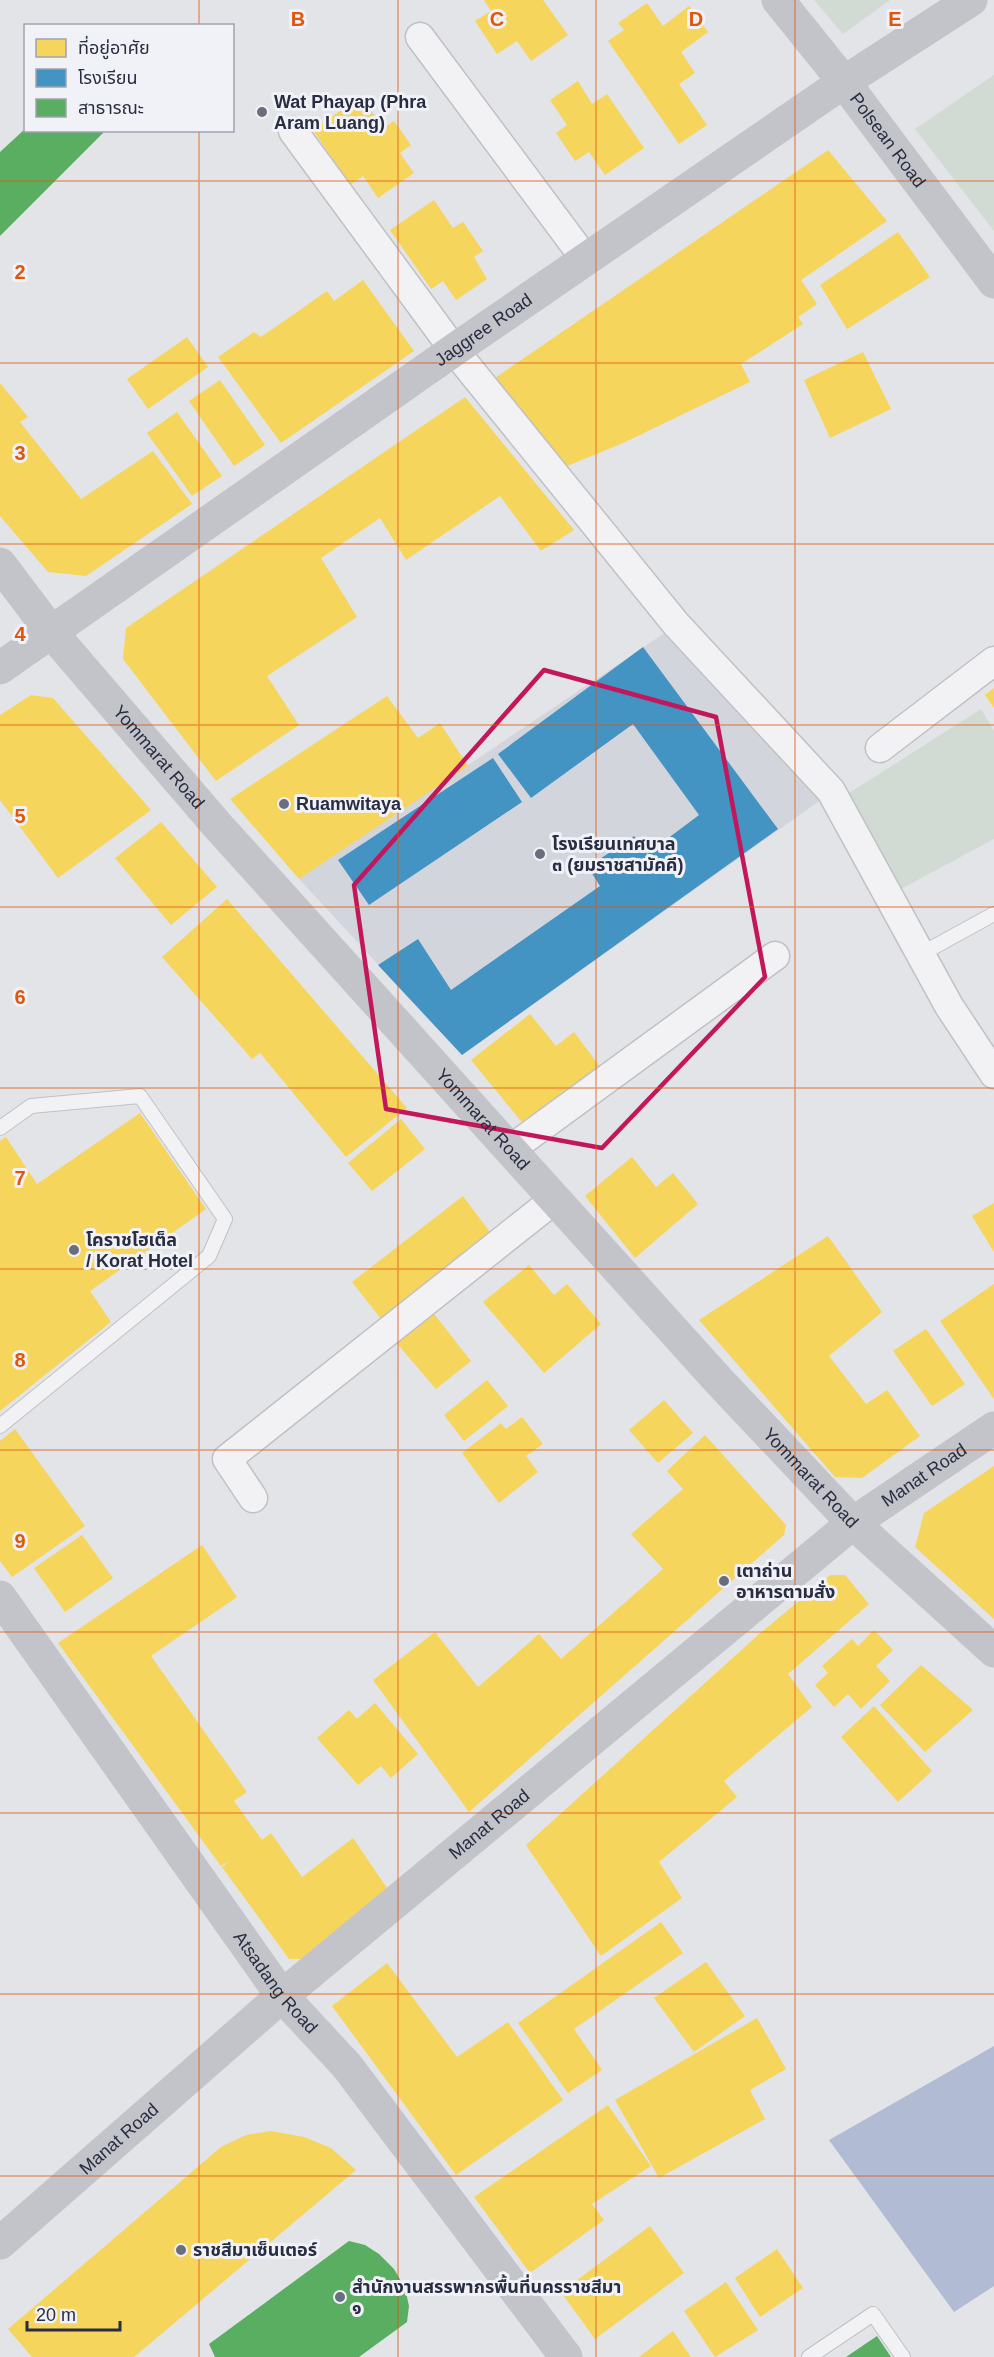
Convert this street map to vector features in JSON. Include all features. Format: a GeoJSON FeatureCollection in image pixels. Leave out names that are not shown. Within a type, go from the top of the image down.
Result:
{"type":"FeatureCollection","features":[{"type":"Feature","properties":{"kind":"street","name":"Polsean Road"},"geometry":{"type":"LineString","coordinates":[[778,0],[844,82],[994,282]]}},
{"type":"Feature","properties":{"kind":"street","name":"Jaggree Road"},"geometry":{"type":"LineString","coordinates":[[0,668],[454,350],[844,82],[971,0]]}},
{"type":"Feature","properties":{"kind":"street"},"geometry":{"type":"LineString","coordinates":[[420,37],[586,260]]}},
{"type":"Feature","properties":{"kind":"street"},"geometry":{"type":"LineString","coordinates":[[293,131],[454,350],[676,624],[831,791],[949,1006],[994,1074]]}},
{"type":"Feature","properties":{"kind":"street","name":"Yommarat Road"},"geometry":{"type":"LineString","coordinates":[[0,564],[52,633],[218,825],[555,1199],[853,1523],[994,1651]]}},
{"type":"Feature","properties":{"kind":"street"},"geometry":{"type":"LineString","coordinates":[[880,748],[994,661]]}},
{"type":"Feature","properties":{"kind":"street"},"geometry":{"type":"LineString","coordinates":[[511,1149],[775,956]]}},
{"type":"Feature","properties":{"kind":"street"},"geometry":{"type":"LineString","coordinates":[[253,1498],[227,1459],[555,1199]]}},
{"type":"Feature","properties":{"kind":"street","name":"Manat Road"},"geometry":{"type":"LineString","coordinates":[[0,2242],[282,1996],[853,1523],[994,1428]]}},
{"type":"Feature","properties":{"kind":"street","name":"Atsadang Road"},"geometry":{"type":"LineString","coordinates":[[0,1597],[282,1996],[347,2066],[566,2357]]}},
{"type":"Feature","properties":{"kind":"lane"},"geometry":{"type":"LineString","coordinates":[[921,954],[994,914]]}},
{"type":"Feature","properties":{"kind":"lane"},"geometry":{"type":"LineString","coordinates":[[0,1128],[31,1106],[140,1096],[225,1219],[209,1256],[0,1426]]}},
{"type":"Feature","properties":{"kind":"lane"},"geometry":{"type":"LineString","coordinates":[[809,2357],[873,2314],[903,2357]]}},
{"type":"Feature","properties":{"kind":"highlighted area"},"geometry":{"type":"Polygon","coordinates":[[[544,670],[716,717],[765,977],[602,1148],[386,1109],[354,885],[544,670]]]}},
{"type":"Feature","properties":{"kind":"shaded area"},"geometry":{"type":"Polygon","coordinates":[[[814,0],[890,0],[843,34],[814,0]]]}},
{"type":"Feature","properties":{"kind":"shaded area"},"geometry":{"type":"Polygon","coordinates":[[[994,75],[994,231],[915,129],[994,75]]]}},
{"type":"Feature","properties":{"kind":"shaded area","name":"โรงเรียนเทศบาล ๓ (ยมราชสามัคคี)"},"geometry":{"type":"Polygon","coordinates":[[[666,632],[822,799],[462,1055],[299,879],[666,632]]]}},
{"type":"Feature","properties":{"kind":"shaded area"},"geometry":{"type":"Polygon","coordinates":[[[981,709],[994,731],[994,839],[899,890],[846,795],[981,709]]]}},
{"type":"Feature","properties":{"kind":"water"},"geometry":{"type":"Polygon","coordinates":[[[994,2046],[994,2286],[954,2312],[829,2140],[994,2046]]]}},
{"type":"Feature","properties":{"kind":"building: ที่อยู่อาศัย"},"geometry":{"type":"Polygon","coordinates":[[[484,0],[543,0],[568,35],[531,61],[517,41],[497,54],[475,21],[491,11],[484,0]]]}},
{"type":"Feature","properties":{"kind":"building: ที่อยู่อาศัย"},"geometry":{"type":"Polygon","coordinates":[[[647,3],[663,26],[689,6],[708,32],[681,52],[695,73],[679,84],[707,125],[679,144],[608,41],[624,30],[618,23],[647,3]]]}},
{"type":"Feature","properties":{"kind":"building: ที่อยู่อาศัย"},"geometry":{"type":"Polygon","coordinates":[[[578,81],[592,104],[607,94],[644,148],[605,175],[589,152],[575,161],[556,133],[567,125],[550,100],[578,81]]]}},
{"type":"Feature","properties":{"kind":"building: ที่อยู่อาศัย"},"geometry":{"type":"Polygon","coordinates":[[[361,96],[383,128],[394,121],[411,145],[400,153],[414,173],[378,198],[363,176],[350,185],[313,130],[361,96]]]}},
{"type":"Feature","properties":{"kind":"building: ที่อยู่อาศัย"},"geometry":{"type":"Polygon","coordinates":[[[828,150],[887,221],[801,280],[817,304],[798,317],[803,324],[741,364],[750,382],[621,444],[562,468],[492,380],[828,150]]]}},
{"type":"Feature","properties":{"kind":"building: ที่อยู่อาศัย"},"geometry":{"type":"Polygon","coordinates":[[[434,200],[453,228],[463,222],[483,251],[474,257],[487,279],[456,300],[443,281],[431,289],[390,230],[434,200]]]}},
{"type":"Feature","properties":{"kind":"building: ที่อยู่อาศัย"},"geometry":{"type":"Polygon","coordinates":[[[898,232],[930,277],[847,329],[820,285],[898,232]]]}},
{"type":"Feature","properties":{"kind":"building: ที่อยู่อาศัย"},"geometry":{"type":"Polygon","coordinates":[[[363,280],[414,351],[281,443],[218,357],[254,332],[261,337],[327,291],[334,301],[363,280]]]}},
{"type":"Feature","properties":{"kind":"building: ที่อยู่อาศัย"},"geometry":{"type":"Polygon","coordinates":[[[187,337],[208,367],[148,409],[127,379],[187,337]]]}},
{"type":"Feature","properties":{"kind":"building: ที่อยู่อาศัย"},"geometry":{"type":"Polygon","coordinates":[[[863,352],[891,409],[830,438],[804,380],[863,352]]]}},
{"type":"Feature","properties":{"kind":"building: ที่อยู่อาศัย"},"geometry":{"type":"Polygon","coordinates":[[[220,380],[265,445],[234,466],[189,401],[220,380]]]}},
{"type":"Feature","properties":{"kind":"building: ที่อยู่อาศัย"},"geometry":{"type":"Polygon","coordinates":[[[0,383],[28,417],[20,422],[81,499],[153,451],[192,504],[86,576],[48,572],[0,516],[0,383]]]}},
{"type":"Feature","properties":{"kind":"building: ที่อยู่อาศัย"},"geometry":{"type":"Polygon","coordinates":[[[465,397],[574,530],[541,551],[500,496],[406,560],[380,518],[321,558],[357,617],[267,676],[299,725],[216,781],[123,659],[126,628],[465,397]]]}},
{"type":"Feature","properties":{"kind":"building: ที่อยู่อาศัย"},"geometry":{"type":"Polygon","coordinates":[[[177,412],[222,476],[192,496],[147,433],[177,412]]]}},
{"type":"Feature","properties":{"kind":"building: ที่อยู่อาศัย"},"geometry":{"type":"Polygon","coordinates":[[[994,688],[994,708],[985,695],[994,688]]]}},
{"type":"Feature","properties":{"kind":"building: ที่อยู่อาศัย"},"geometry":{"type":"Polygon","coordinates":[[[31,695],[53,698],[151,810],[58,878],[0,800],[0,715],[31,695]]]}},
{"type":"Feature","properties":{"kind":"building: ที่อยู่อาศัย"},"geometry":{"type":"Polygon","coordinates":[[[387,696],[418,738],[440,723],[468,766],[299,879],[230,799],[387,696]]]}},
{"type":"Feature","properties":{"kind":"building: ที่อยู่อาศัย"},"geometry":{"type":"Polygon","coordinates":[[[161,822],[217,887],[171,925],[115,858],[161,822]]]}},
{"type":"Feature","properties":{"kind":"building: ที่อยู่อาศัย"},"geometry":{"type":"Polygon","coordinates":[[[227,899],[407,1108],[346,1157],[260,1053],[252,1059],[162,957],[227,899]]]}},
{"type":"Feature","properties":{"kind":"building: ที่อยู่อาศัย"},"geometry":{"type":"Polygon","coordinates":[[[530,1014],[556,1046],[574,1032],[601,1068],[525,1126],[471,1060],[530,1014]]]}},
{"type":"Feature","properties":{"kind":"building: ที่อยู่อาศัย","name":"โคราชโฮเต็ล / Korat Hotel"},"geometry":{"type":"Polygon","coordinates":[[[140,1113],[206,1209],[90,1291],[111,1322],[0,1411],[0,1141],[6,1137],[37,1184],[140,1113]]]}},
{"type":"Feature","properties":{"kind":"building: ที่อยู่อาศัย"},"geometry":{"type":"Polygon","coordinates":[[[401,1119],[425,1149],[372,1191],[348,1163],[401,1119]]]}},
{"type":"Feature","properties":{"kind":"building: ที่อยู่อาศัย"},"geometry":{"type":"Polygon","coordinates":[[[632,1157],[656,1187],[673,1173],[698,1204],[635,1258],[585,1196],[632,1157]]]}},
{"type":"Feature","properties":{"kind":"building: ที่อยู่อาศัย"},"geometry":{"type":"Polygon","coordinates":[[[463,1196],[492,1235],[382,1320],[352,1282],[463,1196]]]}},
{"type":"Feature","properties":{"kind":"building: ที่อยู่อาศัย"},"geometry":{"type":"Polygon","coordinates":[[[994,1203],[994,1252],[972,1216],[994,1203]]]}},
{"type":"Feature","properties":{"kind":"building: ที่อยู่อาศัย"},"geometry":{"type":"Polygon","coordinates":[[[828,1236],[882,1312],[829,1356],[866,1404],[887,1390],[920,1436],[862,1478],[835,1477],[699,1320],[828,1236]]]}},
{"type":"Feature","properties":{"kind":"building: ที่อยู่อาศัย"},"geometry":{"type":"Polygon","coordinates":[[[529,1265],[554,1295],[567,1284],[601,1324],[544,1373],[483,1302],[529,1265]]]}},
{"type":"Feature","properties":{"kind":"building: ที่อยู่อาศัย"},"geometry":{"type":"Polygon","coordinates":[[[994,1284],[994,1399],[940,1321],[994,1284]]]}},
{"type":"Feature","properties":{"kind":"building: ที่อยู่อาศัย"},"geometry":{"type":"Polygon","coordinates":[[[431,1310],[471,1361],[436,1389],[394,1340],[431,1310]]]}},
{"type":"Feature","properties":{"kind":"building: ที่อยู่อาศัย"},"geometry":{"type":"Polygon","coordinates":[[[926,1329],[965,1384],[932,1406],[893,1351],[926,1329]]]}},
{"type":"Feature","properties":{"kind":"building: ที่อยู่อาศัย"},"geometry":{"type":"Polygon","coordinates":[[[487,1380],[508,1406],[464,1441],[444,1415],[487,1380]]]}},
{"type":"Feature","properties":{"kind":"building: ที่อยู่อาศัย"},"geometry":{"type":"Polygon","coordinates":[[[664,1400],[693,1433],[658,1463],[629,1430],[664,1400]]]}},
{"type":"Feature","properties":{"kind":"building: ที่อยู่อาศัย"},"geometry":{"type":"Polygon","coordinates":[[[522,1417],[543,1444],[526,1456],[538,1472],[499,1503],[462,1453],[501,1423],[506,1429],[522,1417]]]}},
{"type":"Feature","properties":{"kind":"building: ที่อยู่อาศัย"},"geometry":{"type":"Polygon","coordinates":[[[15,1429],[85,1526],[12,1577],[0,1561],[0,1441],[15,1429]]]}},
{"type":"Feature","properties":{"kind":"building: ที่อยู่อาศัย"},"geometry":{"type":"Polygon","coordinates":[[[705,1435],[786,1525],[784,1535],[469,1812],[373,1680],[435,1632],[478,1687],[539,1634],[561,1659],[663,1569],[631,1534],[683,1489],[667,1471],[705,1435]]]}},
{"type":"Feature","properties":{"kind":"building: ที่อยู่อาศัย"},"geometry":{"type":"Polygon","coordinates":[[[994,1466],[994,1619],[915,1547],[924,1513],[994,1466]]]}},
{"type":"Feature","properties":{"kind":"building: ที่อยู่อาศัย"},"geometry":{"type":"Polygon","coordinates":[[[82,1535],[113,1578],[65,1612],[34,1568],[82,1535]]]}},
{"type":"Feature","properties":{"kind":"building: ที่อยู่อาศัย"},"geometry":{"type":"Polygon","coordinates":[[[202,1545],[237,1597],[151,1656],[247,1792],[234,1801],[262,1840],[271,1833],[302,1877],[353,1838],[387,1888],[303,1959],[289,1959],[222,1867],[231,1860],[221,1866],[58,1643],[202,1545]]]}},
{"type":"Feature","properties":{"kind":"building: ที่อยู่อาศัย"},"geometry":{"type":"Polygon","coordinates":[[[830,1575],[845,1575],[869,1604],[788,1674],[812,1707],[724,1781],[737,1797],[659,1862],[682,1898],[601,1956],[526,1845],[758,1635],[830,1575]]]}},
{"type":"Feature","properties":{"kind":"building: ที่อยู่อาศัย"},"geometry":{"type":"Polygon","coordinates":[[[874,1630],[893,1650],[876,1666],[890,1681],[861,1709],[848,1694],[834,1707],[815,1685],[828,1673],[822,1666],[852,1639],[858,1646],[874,1630]]]}},
{"type":"Feature","properties":{"kind":"building: ที่อยู่อาศัย"},"geometry":{"type":"Polygon","coordinates":[[[921,1665],[973,1710],[925,1752],[880,1705],[921,1665]]]}},
{"type":"Feature","properties":{"kind":"building: ที่อยู่อาศัย"},"geometry":{"type":"Polygon","coordinates":[[[375,1703],[418,1754],[391,1778],[381,1766],[358,1785],[317,1738],[349,1710],[357,1719],[375,1703]]]}},
{"type":"Feature","properties":{"kind":"building: ที่อยู่อาศัย"},"geometry":{"type":"Polygon","coordinates":[[[874,1706],[932,1771],[898,1802],[841,1737],[874,1706]]]}},
{"type":"Feature","properties":{"kind":"building: ที่อยู่อาศัย"},"geometry":{"type":"Polygon","coordinates":[[[661,1922],[683,1953],[574,2029],[602,2070],[568,2093],[518,2023],[661,1922]]]}},
{"type":"Feature","properties":{"kind":"building: ที่อยู่อาศัย"},"geometry":{"type":"Polygon","coordinates":[[[706,1962],[745,2016],[694,2052],[654,1998],[706,1962]]]}},
{"type":"Feature","properties":{"kind":"building: ที่อยู่อาศัย"},"geometry":{"type":"Polygon","coordinates":[[[387,1963],[457,2057],[508,2022],[563,2100],[456,2175],[332,2006],[387,1963]]]}},
{"type":"Feature","properties":{"kind":"building: ที่อยู่อาศัย"},"geometry":{"type":"Polygon","coordinates":[[[757,2018],[786,2069],[750,2090],[765,2119],[659,2178],[615,2100],[757,2018]]]}},
{"type":"Feature","properties":{"kind":"building: ที่อยู่อาศัย"},"geometry":{"type":"Polygon","coordinates":[[[608,2105],[651,2166],[592,2204],[604,2220],[530,2273],[474,2197],[608,2105]]]}},
{"type":"Feature","properties":{"kind":"building: ที่อยู่อาศัย","name":"ราชสีมาเซ็นเตอร์"},"geometry":{"type":"Polygon","coordinates":[[[271,2131],[304,2137],[331,2148],[356,2170],[134,2357],[32,2357],[8,2329],[221,2147],[246,2135],[271,2131]]]}},
{"type":"Feature","properties":{"kind":"building: ที่อยู่อาศัย"},"geometry":{"type":"Polygon","coordinates":[[[650,2226],[684,2273],[595,2339],[561,2292],[650,2226]]]}},
{"type":"Feature","properties":{"kind":"building: ที่อยู่อาศัย"},"geometry":{"type":"Polygon","coordinates":[[[777,2249],[803,2288],[760,2317],[735,2278],[777,2249]]]}},
{"type":"Feature","properties":{"kind":"building: ที่อยู่อาศัย"},"geometry":{"type":"Polygon","coordinates":[[[726,2282],[758,2330],[715,2357],[684,2311],[726,2282]]]}},
{"type":"Feature","properties":{"kind":"building: ที่อยู่อาศัย"},"geometry":{"type":"Polygon","coordinates":[[[673,2331],[691,2357],[639,2357],[673,2331]]]}},
{"type":"Feature","properties":{"kind":"building: โรงเรียน"},"geometry":{"type":"Polygon","coordinates":[[[643,647],[778,829],[462,1055],[378,965],[418,939],[451,990],[600,886],[588,867],[634,836],[647,854],[699,815],[633,724],[531,798],[498,754],[643,647]]]}},
{"type":"Feature","properties":{"kind":"building: โรงเรียน"},"geometry":{"type":"Polygon","coordinates":[[[493,758],[522,802],[369,905],[338,860],[493,758]]]}},
{"type":"Feature","properties":{"kind":"building: สาธารณะ"},"geometry":{"type":"Polygon","coordinates":[[[24,130],[24,132],[104,132],[0,236],[0,152],[24,130]]]}},
{"type":"Feature","properties":{"kind":"building: สาธารณะ","name":"สำนักงานสรรพากรพื้นที่นครราชสีมา ๑"},"geometry":{"type":"Polygon","coordinates":[[[349,2241],[365,2245],[379,2254],[394,2269],[405,2288],[409,2306],[407,2322],[359,2357],[215,2357],[209,2344],[349,2241]]]}},
{"type":"Feature","properties":{"kind":"building: สาธารณะ"},"geometry":{"type":"Polygon","coordinates":[[[877,2336],[891,2357],[846,2357],[877,2336]]]}},
{"type":"Feature","properties":{"kind":"place","name":"Wat Phayap (Phra Aram Luang)"},"geometry":{"type":"Point","coordinates":[262,112]}},
{"type":"Feature","properties":{"kind":"place","name":"Ruamwitaya"},"geometry":{"type":"Point","coordinates":[284,804]}},
{"type":"Feature","properties":{"kind":"place","name":"โรงเรียนเทศบาล ๓ (ยมราชสามัคคี)"},"geometry":{"type":"Point","coordinates":[540,854]}},
{"type":"Feature","properties":{"kind":"place","name":"โคราชโฮเต็ล / Korat Hotel"},"geometry":{"type":"Point","coordinates":[74,1250]}},
{"type":"Feature","properties":{"kind":"place","name":"เตาถ่าน อาหารตามสั่ง"},"geometry":{"type":"Point","coordinates":[724,1581]}},
{"type":"Feature","properties":{"kind":"place","name":"ราชสีมาเซ็นเตอร์"},"geometry":{"type":"Point","coordinates":[181,2250]}},
{"type":"Feature","properties":{"kind":"place","name":"สำนักงานสรรพากรพื้นที่นครราชสีมา ๑"},"geometry":{"type":"Point","coordinates":[340,2297]}}]}
